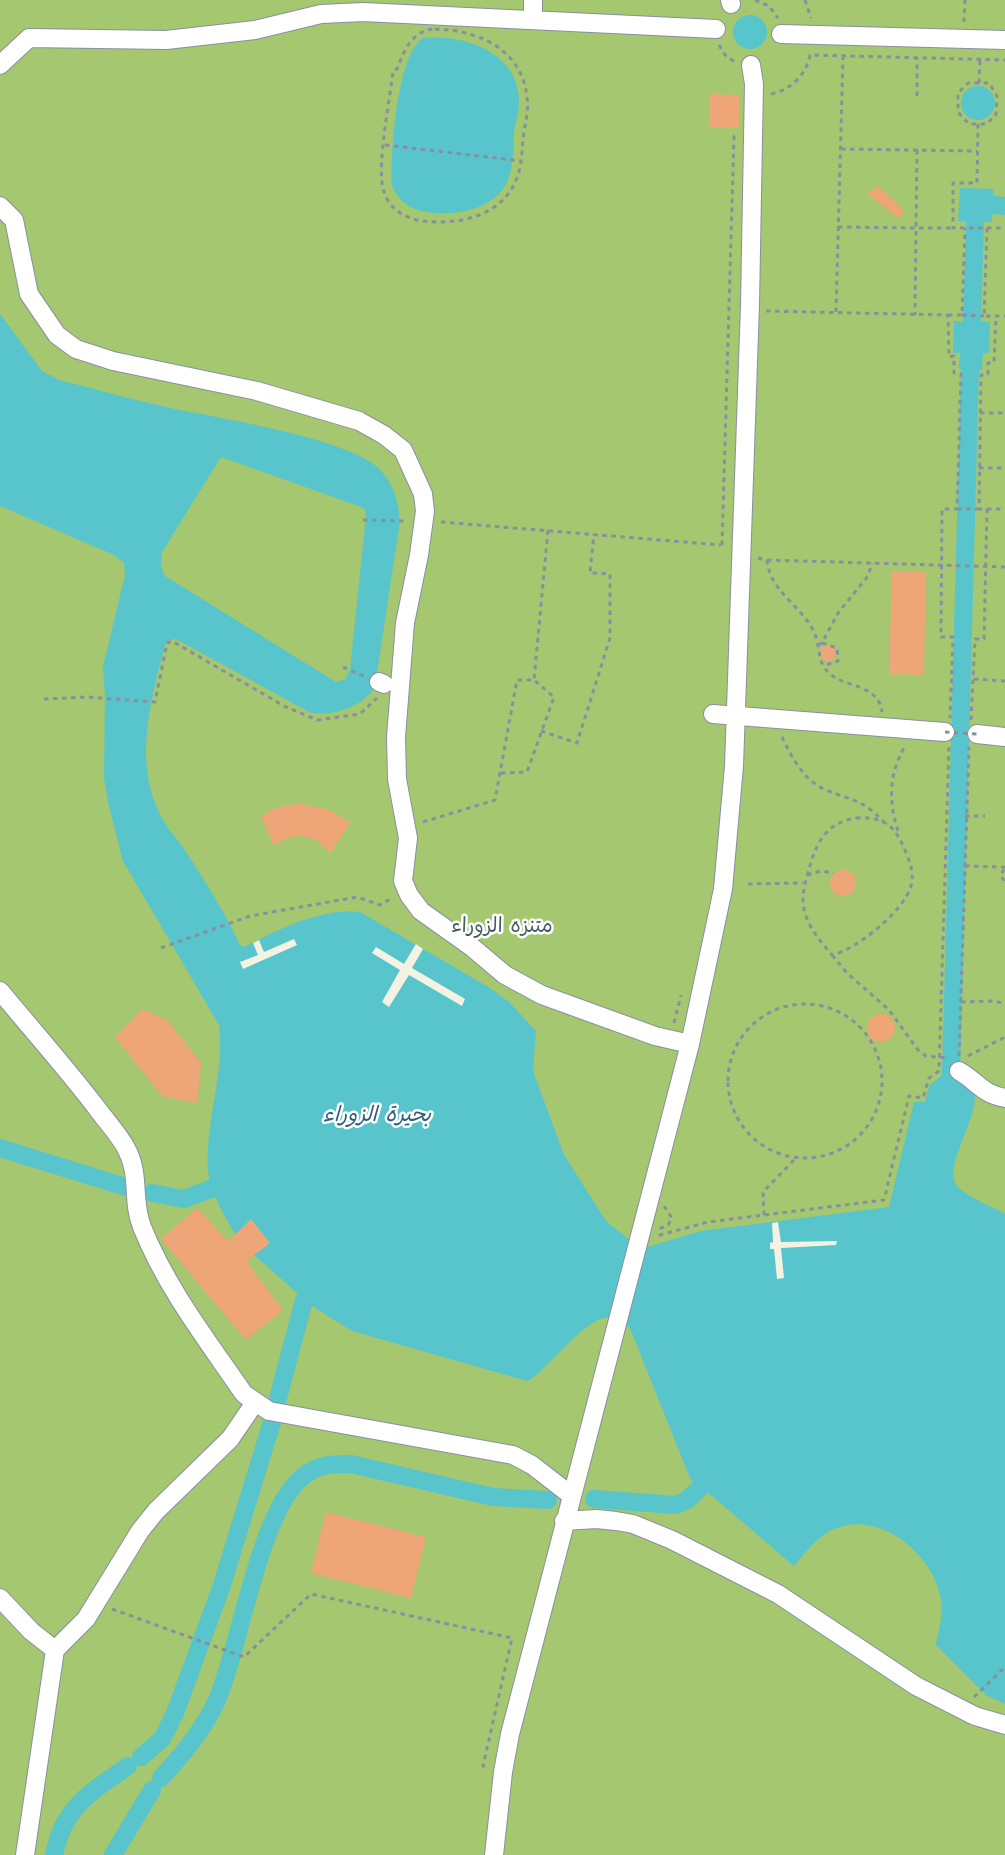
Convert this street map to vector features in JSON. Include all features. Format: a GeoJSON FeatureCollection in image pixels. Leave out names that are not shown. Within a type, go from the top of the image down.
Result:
{"type":"FeatureCollection","features":[{"type":"Feature","properties":{"kind":"street"},"geometry":{"type":"LineString","coordinates":[[533,0],[533,19]]}},
{"type":"Feature","properties":{"kind":"street"},"geometry":{"type":"LineString","coordinates":[[0,65],[29,38],[165,40],[255,30],[321,14],[363,12],[716,29]]}},
{"type":"Feature","properties":{"kind":"street"},"geometry":{"type":"LineString","coordinates":[[781,34],[1005,40]]}},
{"type":"Feature","properties":{"kind":"street"},"geometry":{"type":"LineString","coordinates":[[495,1855],[503,1772],[564,1521],[690,1044],[723,890],[732,815],[741,547],[754,84],[750,64]]}},
{"type":"Feature","properties":{"kind":"street"},"geometry":{"type":"LineString","coordinates":[[0,206],[14,220],[29,294],[57,334],[76,349],[113,361],[257,391],[358,421],[384,435],[403,450],[423,494],[416,521],[396,726],[397,779],[407,827],[408,853],[403,881],[406,890],[421,911],[505,975],[542,995],[669,1040],[690,1044]]}},
{"type":"Feature","properties":{"kind":"street"},"geometry":{"type":"LineString","coordinates":[[713,714],[915,730],[948,736]]}},
{"type":"Feature","properties":{"kind":"street"},"geometry":{"type":"LineString","coordinates":[[972,738],[1005,737]]}},
{"type":"Feature","properties":{"kind":"street"},"geometry":{"type":"LineString","coordinates":[[0,992],[88,1096],[125,1146],[136,1173],[135,1196],[141,1224],[153,1253],[190,1320],[244,1394],[254,1404],[269,1411],[339,1426],[513,1455],[532,1465],[572,1496]]}},
{"type":"Feature","properties":{"kind":"street"},"geometry":{"type":"LineString","coordinates":[[959,1065],[990,1096],[1005,1098]]}},
{"type":"Feature","properties":{"kind":"street"},"geometry":{"type":"LineString","coordinates":[[25,1855],[55,1650],[86,1619],[140,1531],[176,1490],[230,1439],[254,1404]]}},
{"type":"Feature","properties":{"kind":"street"},"geometry":{"type":"LineString","coordinates":[[564,1521],[596,1519],[616,1521],[633,1524],[672,1540],[778,1594],[916,1686],[975,1716],[1005,1725]]}},
{"type":"Feature","properties":{"kind":"street"},"geometry":{"type":"LineString","coordinates":[[0,1598],[31,1632],[55,1650]]}},
{"type":"Feature","properties":{"kind":"path"},"geometry":{"type":"LineString","coordinates":[[755,0],[769,6],[778,18],[781,34]]}},
{"type":"Feature","properties":{"kind":"path"},"geometry":{"type":"LineString","coordinates":[[964,0],[972,39],[980,59],[979,83]]}},
{"type":"Feature","properties":{"kind":"path"},"geometry":{"type":"LineString","coordinates":[[716,29],[718,43],[725,55],[736,63],[750,64]]}},
{"type":"Feature","properties":{"kind":"path"},"geometry":{"type":"LineString","coordinates":[[424,31],[457,31],[496,44],[521,71],[528,105],[522,160],[513,187],[505,199],[493,209],[464,221],[419,221],[395,210],[386,197],[382,176],[385,145],[393,70],[397,69],[407,46],[415,36],[424,31]]}},
{"type":"Feature","properties":{"kind":"path"},"geometry":{"type":"LineString","coordinates":[[771,105],[771,94],[784,90],[800,77],[810,55],[1005,60]]}},
{"type":"Feature","properties":{"kind":"path"},"geometry":{"type":"LineString","coordinates":[[836,313],[843,56]]}},
{"type":"Feature","properties":{"kind":"path"},"geometry":{"type":"LineString","coordinates":[[917,58],[917,96]]}},
{"type":"Feature","properties":{"kind":"path"},"geometry":{"type":"LineString","coordinates":[[968,83],[989,83],[997,96],[996,114],[987,124],[978,124],[969,124],[958,112],[958,93],[968,83]]}},
{"type":"Feature","properties":{"kind":"path"},"geometry":{"type":"LineString","coordinates":[[953,228],[953,183],[977,183],[978,124]]}},
{"type":"Feature","properties":{"kind":"path"},"geometry":{"type":"LineString","coordinates":[[722,545],[734,136],[753,136]]}},
{"type":"Feature","properties":{"kind":"path"},"geometry":{"type":"LineString","coordinates":[[385,145],[522,160]]}},
{"type":"Feature","properties":{"kind":"path"},"geometry":{"type":"LineString","coordinates":[[840,149],[977,151]]}},
{"type":"Feature","properties":{"kind":"path"},"geometry":{"type":"LineString","coordinates":[[915,315],[917,150]]}},
{"type":"Feature","properties":{"kind":"path"},"geometry":{"type":"LineString","coordinates":[[838,227],[1005,228]]}},
{"type":"Feature","properties":{"kind":"path"},"geometry":{"type":"LineString","coordinates":[[964,315],[967,228]]}},
{"type":"Feature","properties":{"kind":"path"},"geometry":{"type":"LineString","coordinates":[[984,316],[987,228]]}},
{"type":"Feature","properties":{"kind":"path"},"geometry":{"type":"LineString","coordinates":[[766,300],[766,311],[1005,316]]}},
{"type":"Feature","properties":{"kind":"path"},"geometry":{"type":"LineString","coordinates":[[948,315],[949,357],[954,356],[954,373],[961,374],[958,509]]}},
{"type":"Feature","properties":{"kind":"path"},"geometry":{"type":"LineString","coordinates":[[977,509],[981,375],[988,374],[988,363],[994,362],[996,316]]}},
{"type":"Feature","properties":{"kind":"path"},"geometry":{"type":"LineString","coordinates":[[980,413],[1005,413]]}},
{"type":"Feature","properties":{"kind":"path"},"geometry":{"type":"LineString","coordinates":[[979,468],[1005,468]]}},
{"type":"Feature","properties":{"kind":"path"},"geometry":{"type":"LineString","coordinates":[[647,1210],[666,1207],[670,1212],[672,1218],[668,1225],[661,1228],[660,1235],[708,1222],[884,1200],[909,1096],[923,1098],[929,1078],[939,1071],[948,736],[953,637],[941,637],[942,509],[1005,509]]}},
{"type":"Feature","properties":{"kind":"path"},"geometry":{"type":"LineString","coordinates":[[959,1065],[965,816],[972,738],[975,639],[984,639],[987,509]]}},
{"type":"Feature","properties":{"kind":"path"},"geometry":{"type":"LineString","coordinates":[[363,520],[402,520],[548,530],[741,547]]}},
{"type":"Feature","properties":{"kind":"path"},"geometry":{"type":"LineString","coordinates":[[408,531],[416,521]]}},
{"type":"Feature","properties":{"kind":"path"},"geometry":{"type":"LineString","coordinates":[[534,680],[548,530]]}},
{"type":"Feature","properties":{"kind":"path"},"geometry":{"type":"LineString","coordinates":[[541,731],[577,743],[610,638],[610,574],[590,573],[594,534]]}},
{"type":"Feature","properties":{"kind":"path"},"geometry":{"type":"LineString","coordinates":[[758,558],[1005,567]]}},
{"type":"Feature","properties":{"kind":"path"},"geometry":{"type":"LineString","coordinates":[[767,560],[777,587],[809,623],[820,644],[837,648],[838,661],[823,666]]}},
{"type":"Feature","properties":{"kind":"path"},"geometry":{"type":"LineString","coordinates":[[872,563],[868,576],[838,613],[820,644],[819,658],[831,675],[865,689],[878,700],[882,727]]}},
{"type":"Feature","properties":{"kind":"path"},"geometry":{"type":"LineString","coordinates":[[44,699],[88,697],[153,702],[167,643],[172,641],[285,706],[317,720],[360,714],[375,701],[382,683],[343,667]]}},
{"type":"Feature","properties":{"kind":"path"},"geometry":{"type":"LineString","coordinates":[[974,679],[1005,681]]}},
{"type":"Feature","properties":{"kind":"path"},"geometry":{"type":"LineString","coordinates":[[407,827],[495,800],[518,680],[534,680],[554,697],[527,772],[501,773]]}},
{"type":"Feature","properties":{"kind":"path"},"geometry":{"type":"LineString","coordinates":[[780,719],[781,735],[805,776],[825,790],[867,805],[898,833]]}},
{"type":"Feature","properties":{"kind":"path"},"geometry":{"type":"LineString","coordinates":[[832,955],[858,945],[887,918],[908,892],[913,870],[898,833],[892,810],[892,778],[897,761],[915,730]]}},
{"type":"Feature","properties":{"kind":"path"},"geometry":{"type":"LineString","coordinates":[[948,736],[972,738]]}},
{"type":"Feature","properties":{"kind":"path"},"geometry":{"type":"LineString","coordinates":[[965,816],[985,816]]}},
{"type":"Feature","properties":{"kind":"path"},"geometry":{"type":"LineString","coordinates":[[885,822],[862,817],[842,821],[817,844],[803,884],[806,918],[847,973],[893,1018],[918,1050],[926,1056],[939,1058]]}},
{"type":"Feature","properties":{"kind":"path"},"geometry":{"type":"LineString","coordinates":[[964,866],[1005,867],[1001,876],[1005,882]]}},
{"type":"Feature","properties":{"kind":"path"},"geometry":{"type":"LineString","coordinates":[[807,875],[821,871],[834,873]]}},
{"type":"Feature","properties":{"kind":"path"},"geometry":{"type":"LineString","coordinates":[[748,884],[803,884]]}},
{"type":"Feature","properties":{"kind":"path"},"geometry":{"type":"LineString","coordinates":[[161,948],[250,916],[357,897],[380,905],[406,890]]}},
{"type":"Feature","properties":{"kind":"path"},"geometry":{"type":"LineString","coordinates":[[669,1040],[683,989]]}},
{"type":"Feature","properties":{"kind":"path"},"geometry":{"type":"LineString","coordinates":[[961,1002],[995,1001],[1005,1004]]}},
{"type":"Feature","properties":{"kind":"path"},"geometry":{"type":"LineString","coordinates":[[764,1216],[763,1192],[796,1158],[826,1156],[844,1148],[859,1136],[871,1120],[879,1102],[882,1082],[880,1062],[868,1035],[854,1021],[837,1011],[808,1003],[789,1005],[770,1012],[754,1023],[741,1038],[732,1055],[728,1075],[729,1095],[735,1114],[745,1130],[760,1144],[777,1154],[796,1158]]}},
{"type":"Feature","properties":{"kind":"path"},"geometry":{"type":"LineString","coordinates":[[959,1065],[1005,1036]]}},
{"type":"Feature","properties":{"kind":"path"},"geometry":{"type":"LineString","coordinates":[[96,1603],[244,1657],[310,1593],[512,1638],[483,1766],[503,1772]]}},
{"type":"Feature","properties":{"kind":"path"},"geometry":{"type":"LineString","coordinates":[[976,1695],[1005,1667]]}},
{"type":"Feature","properties":{"kind":"green space","name":"متنزه الزوراء"},"geometry":{"type":"Polygon","coordinates":[[[0,0],[1005,0],[1005,1855],[0,1855],[0,0]]]}},
{"type":"Feature","properties":{"kind":"water"},"geometry":{"type":"Polygon","coordinates":[[[750,15],[762,20],[767,32],[762,44],[750,49],[738,44],[733,32],[738,20],[750,15]]]}},
{"type":"Feature","properties":{"kind":"water"},"geometry":{"type":"Polygon","coordinates":[[[423,38],[454,39],[485,49],[509,69],[516,83],[519,100],[512,164],[507,182],[501,191],[486,204],[466,211],[435,213],[414,209],[403,202],[392,185],[392,151],[401,83],[414,47],[423,38]]]}},
{"type":"Feature","properties":{"kind":"water"},"geometry":{"type":"Polygon","coordinates":[[[978,86],[990,91],[995,103],[990,115],[978,120],[966,115],[961,103],[966,91],[978,86]]]}},
{"type":"Feature","properties":{"kind":"water"},"geometry":{"type":"Polygon","coordinates":[[[960,188],[993,189],[992,222],[958,221],[960,188]]]}},
{"type":"Feature","properties":{"kind":"water","name":"بحيرة الزوراء"},"geometry":{"type":"Polygon","coordinates":[[[0,314],[42,371],[59,380],[156,405],[308,438],[359,456],[382,472],[395,494],[399,511],[399,528],[375,686],[364,699],[346,709],[327,713],[309,712],[176,639],[166,641],[147,728],[146,751],[152,795],[163,820],[205,882],[240,945],[244,947],[300,921],[330,913],[360,912],[490,988],[509,1002],[536,1031],[533,1071],[564,1155],[606,1221],[641,1249],[701,1231],[889,1207],[914,1102],[925,1102],[929,1086],[942,1075],[956,1075],[974,1089],[975,1100],[957,1156],[954,1180],[964,1192],[1005,1214],[1005,1704],[986,1695],[936,1645],[942,1611],[936,1583],[928,1567],[902,1540],[869,1525],[852,1524],[834,1529],[822,1536],[794,1566],[705,1490],[702,1492],[690,1478],[632,1333],[621,1320],[608,1317],[593,1323],[578,1334],[537,1375],[527,1381],[352,1331],[312,1306],[254,1255],[269,1243],[235,1234],[215,1195],[208,1170],[209,1133],[219,1061],[219,1025],[123,861],[108,802],[104,777],[103,667],[125,575],[124,563],[114,555],[0,506],[0,314]],[[221,457],[162,552],[161,566],[165,576],[336,682],[346,679],[350,669],[366,516],[364,508],[221,457]]]}},
{"type":"Feature","properties":{"kind":"water"},"geometry":{"type":"Polygon","coordinates":[[[954,321],[990,322],[989,353],[983,353],[982,370],[959,369],[960,353],[953,353],[954,321]]]}},
{"type":"Feature","properties":{"kind":"pier"},"geometry":{"type":"Polygon","coordinates":[[[294,939],[297,945],[243,969],[240,962],[258,955],[253,943],[259,940],[264,952],[294,939]]]}},
{"type":"Feature","properties":{"kind":"pier"},"geometry":{"type":"Polygon","coordinates":[[[416,944],[423,949],[412,968],[465,999],[462,1006],[409,975],[389,1007],[382,1002],[400,970],[372,953],[376,947],[404,964],[416,944]]]}},
{"type":"Feature","properties":{"kind":"pier"},"geometry":{"type":"Polygon","coordinates":[[[778,1222],[781,1242],[837,1241],[836,1245],[781,1248],[784,1278],[777,1279],[774,1249],[770,1249],[770,1243],[773,1242],[772,1223],[778,1222]]]}},
{"type":"Feature","properties":{"kind":"building"},"geometry":{"type":"Polygon","coordinates":[[[710,94],[739,95],[739,128],[709,127],[710,94]]]}},
{"type":"Feature","properties":{"kind":"building"},"geometry":{"type":"Polygon","coordinates":[[[878,186],[904,211],[898,218],[867,194],[878,186]]]}},
{"type":"Feature","properties":{"kind":"building"},"geometry":{"type":"Polygon","coordinates":[[[892,571],[926,572],[924,675],[889,674],[892,571]]]}},
{"type":"Feature","properties":{"kind":"building"},"geometry":{"type":"Polygon","coordinates":[[[828,645],[836,653],[828,661],[820,653],[828,645]]]}},
{"type":"Feature","properties":{"kind":"building"},"geometry":{"type":"Polygon","coordinates":[[[298,803],[330,810],[350,823],[330,853],[318,841],[309,837],[297,836],[284,839],[274,846],[261,816],[273,809],[298,803]]]}},
{"type":"Feature","properties":{"kind":"building"},"geometry":{"type":"Polygon","coordinates":[[[843,870],[852,874],[856,883],[852,892],[843,896],[834,892],[830,883],[834,874],[843,870]]]}},
{"type":"Feature","properties":{"kind":"building"},"geometry":{"type":"Polygon","coordinates":[[[142,1009],[167,1020],[201,1063],[197,1103],[162,1096],[115,1037],[142,1009]]]}},
{"type":"Feature","properties":{"kind":"building"},"geometry":{"type":"Polygon","coordinates":[[[881,1014],[891,1018],[895,1028],[891,1038],[881,1042],[871,1038],[867,1028],[871,1018],[881,1014]]]}},
{"type":"Feature","properties":{"kind":"building"},"geometry":{"type":"Polygon","coordinates":[[[197,1208],[228,1241],[251,1219],[270,1243],[246,1261],[283,1310],[246,1340],[161,1239],[197,1208]]]}},
{"type":"Feature","properties":{"kind":"building"},"geometry":{"type":"Polygon","coordinates":[[[326,1512],[426,1537],[411,1598],[311,1573],[326,1512]]]}},
{"type":"Feature","properties":{"kind":"waterway"},"geometry":{"type":"LineString","coordinates":[[993,205],[1005,206]]}},
{"type":"Feature","properties":{"kind":"waterway"},"geometry":{"type":"LineString","coordinates":[[972,321],[975,222]]}},
{"type":"Feature","properties":{"kind":"waterway"},"geometry":{"type":"LineString","coordinates":[[951,1075],[970,369]]}},
{"type":"Feature","properties":{"kind":"waterway"},"geometry":{"type":"LineString","coordinates":[[0,1148],[126,1187]]}},
{"type":"Feature","properties":{"kind":"waterway"},"geometry":{"type":"LineString","coordinates":[[152,1193],[184,1199],[213,1188]]}},
{"type":"Feature","properties":{"kind":"waterway"},"geometry":{"type":"LineString","coordinates":[[277,1402],[304,1300]]}},
{"type":"Feature","properties":{"kind":"waterway"},"geometry":{"type":"LineString","coordinates":[[141,1757],[162,1739],[175,1713],[221,1588],[272,1422]]}},
{"type":"Feature","properties":{"kind":"waterway"},"geometry":{"type":"LineString","coordinates":[[161,1778],[185,1751],[212,1711],[226,1676],[265,1541],[278,1510],[293,1486],[311,1471],[335,1464],[351,1464],[493,1497],[548,1500]]}},
{"type":"Feature","properties":{"kind":"waterway"},"geometry":{"type":"LineString","coordinates":[[594,1499],[676,1505],[687,1500],[699,1489]]}},
{"type":"Feature","properties":{"kind":"waterway"},"geometry":{"type":"LineString","coordinates":[[54,1855],[64,1824],[80,1802],[128,1766]]}},
{"type":"Feature","properties":{"kind":"waterway"},"geometry":{"type":"LineString","coordinates":[[113,1855],[152,1790]]}}]}
